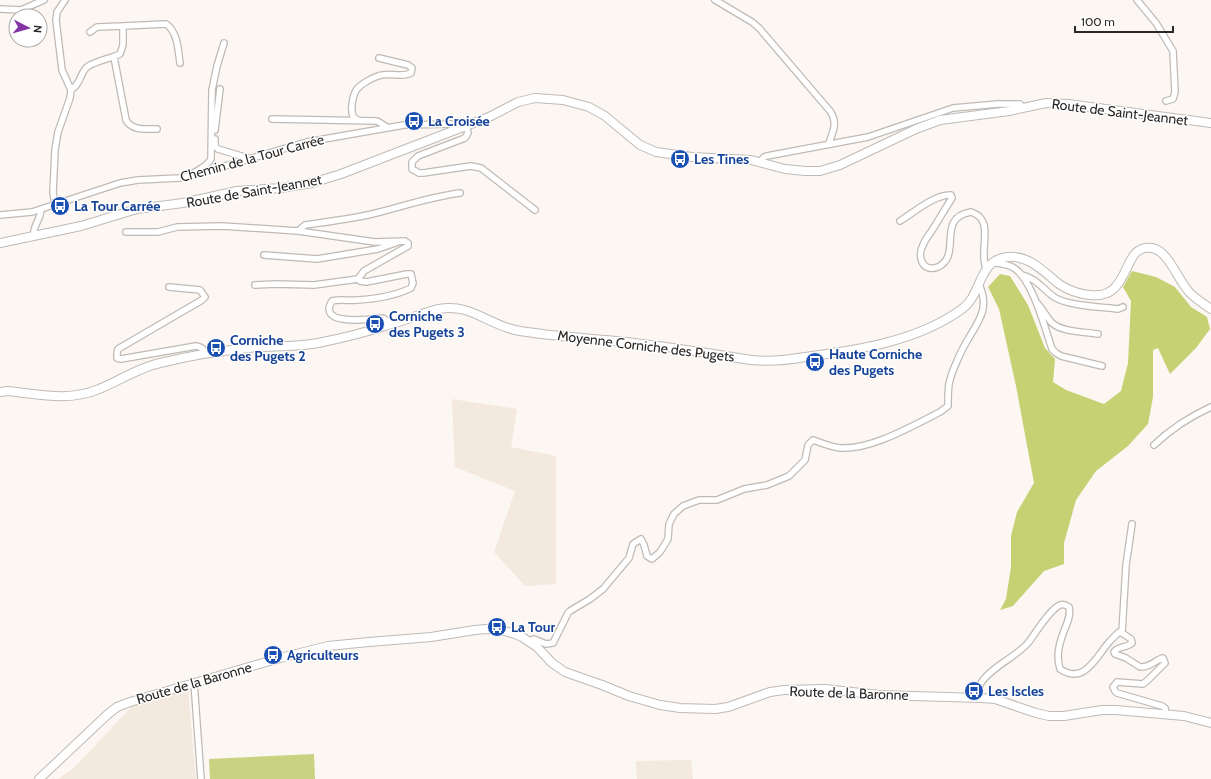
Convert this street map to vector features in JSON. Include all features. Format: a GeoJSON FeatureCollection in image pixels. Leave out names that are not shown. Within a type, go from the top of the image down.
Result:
{"type":"FeatureCollection","features":[{"type":"Feature","properties":{"kind":"main road","name":"Route de Saint-Jeannet"},"geometry":{"type":"LineString","coordinates":[[0,243],[81,226],[137,209],[183,203],[237,192],[281,188],[312,183],[341,174],[496,114],[518,102],[535,98],[557,99],[580,104],[597,111],[640,145],[656,152],[680,156],[752,160],[793,170],[820,171],[851,160],[946,118],[986,114],[1046,103],[1068,104],[1211,123]]}},
{"type":"Feature","properties":{"kind":"main road","name":"Moyenne Corniche des Pugets"},"geometry":{"type":"LineString","coordinates":[[0,392],[7,391],[71,397],[98,390],[154,364],[206,354],[253,348],[319,343],[390,325],[440,309],[461,308],[498,325],[520,331],[627,342],[754,360],[786,360],[877,345],[921,332],[940,323],[964,308],[974,297],[982,273],[986,268],[993,262],[1006,257],[1020,258],[1038,266],[1060,285],[1070,290],[1092,296],[1109,293],[1120,283],[1136,253],[1146,248],[1155,249],[1164,254],[1189,292],[1210,310]]}},
{"type":"Feature","properties":{"kind":"main road","name":"Route de la Baronne"},"geometry":{"type":"LineString","coordinates":[[39,779],[117,707],[130,702],[194,682],[309,651],[347,644],[431,638],[486,629],[515,634],[529,641],[552,663],[565,672],[629,696],[660,705],[680,708],[708,709],[728,707],[770,692],[784,690],[825,689],[886,695],[977,697],[995,699],[1049,716],[1064,716],[1109,710],[1184,716],[1211,723]]}},
{"type":"Feature","properties":{"kind":"street"},"geometry":{"type":"LineString","coordinates":[[0,9],[21,10],[44,0]]}},
{"type":"Feature","properties":{"kind":"street"},"geometry":{"type":"LineString","coordinates":[[55,204],[53,192],[55,150],[58,132],[70,98],[71,90],[62,70],[56,20],[57,12],[65,0]]}},
{"type":"Feature","properties":{"kind":"street"},"geometry":{"type":"LineString","coordinates":[[715,0],[752,22],[759,28],[834,116],[835,123],[829,143]]}},
{"type":"Feature","properties":{"kind":"street"},"geometry":{"type":"LineString","coordinates":[[1137,0],[1156,23],[1173,51],[1175,92],[1173,99],[1166,101]]}},
{"type":"Feature","properties":{"kind":"street"},"geometry":{"type":"LineString","coordinates":[[90,32],[97,27],[166,24],[172,27],[175,33],[180,63]]}},
{"type":"Feature","properties":{"kind":"street"},"geometry":{"type":"LineString","coordinates":[[71,90],[79,83],[86,68],[120,54],[123,45],[123,26]]}},
{"type":"Feature","properties":{"kind":"street"},"geometry":{"type":"LineString","coordinates":[[191,176],[197,170],[209,164],[211,159],[212,90],[224,43]]}},
{"type":"Feature","properties":{"kind":"street"},"geometry":{"type":"LineString","coordinates":[[114,57],[126,120],[129,126],[134,128],[157,129]]}},
{"type":"Feature","properties":{"kind":"street"},"geometry":{"type":"LineString","coordinates":[[358,120],[353,116],[352,106],[354,94],[357,88],[376,76],[386,74],[407,75],[411,73],[412,68],[408,65],[379,58]]}},
{"type":"Feature","properties":{"kind":"street"},"geometry":{"type":"LineString","coordinates":[[220,89],[214,131],[216,146],[218,149],[251,159]]}},
{"type":"Feature","properties":{"kind":"street"},"geometry":{"type":"LineString","coordinates":[[760,162],[761,159],[767,156],[829,143],[868,137],[953,108],[998,104],[1020,104],[1023,108]]}},
{"type":"Feature","properties":{"kind":"street"},"geometry":{"type":"LineString","coordinates":[[272,119],[377,121],[387,127]]}},
{"type":"Feature","properties":{"kind":"street","name":"Chemin de la Tour Carrée"},"geometry":{"type":"LineString","coordinates":[[0,215],[40,210],[120,183],[138,180],[191,176],[307,142],[404,125],[450,124],[462,127]]}},
{"type":"Feature","properties":{"kind":"street"},"geometry":{"type":"LineString","coordinates":[[462,127],[468,132],[465,138],[418,156],[412,162],[412,169],[419,173],[423,173],[471,166],[482,168],[535,210]]}},
{"type":"Feature","properties":{"kind":"street"},"geometry":{"type":"LineString","coordinates":[[298,232],[304,226],[371,214],[442,195],[460,193]]}},
{"type":"Feature","properties":{"kind":"street"},"geometry":{"type":"LineString","coordinates":[[900,221],[935,199],[946,195],[951,195],[952,198],[923,244],[920,256],[921,262],[927,268],[939,266],[943,263],[948,255],[954,220],[959,216],[970,212],[981,217],[983,221],[985,237],[983,259],[986,268]]}},
{"type":"Feature","properties":{"kind":"street"},"geometry":{"type":"LineString","coordinates":[[34,236],[35,228],[40,218],[40,210]]}},
{"type":"Feature","properties":{"kind":"street"},"geometry":{"type":"LineString","coordinates":[[126,232],[158,232],[178,227],[191,226],[234,227],[298,232],[375,242],[405,241],[408,243],[408,246],[364,271],[358,279]]}},
{"type":"Feature","properties":{"kind":"street"},"geometry":{"type":"LineString","coordinates":[[264,255],[317,259],[378,249],[394,245],[400,241]]}},
{"type":"Feature","properties":{"kind":"street"},"geometry":{"type":"LineString","coordinates":[[993,262],[1013,267],[1022,275],[1035,301],[1052,349],[1056,353],[1061,356],[1102,366]]}},
{"type":"Feature","properties":{"kind":"street"},"geometry":{"type":"LineString","coordinates":[[255,285],[314,285],[358,279],[366,282],[411,274],[413,283],[411,288],[397,294],[356,300],[336,300],[332,301],[330,304],[329,310],[336,318],[352,320],[383,318],[390,325]]}},
{"type":"Feature","properties":{"kind":"street"},"geometry":{"type":"LineString","coordinates":[[1022,275],[1029,276],[1040,283],[1055,297],[1066,302],[1118,309],[1123,307]]}},
{"type":"Feature","properties":{"kind":"street"},"geometry":{"type":"LineString","coordinates":[[529,641],[534,639],[546,644],[553,643],[570,610],[604,590],[629,558],[633,544],[641,539],[647,556],[652,558],[660,552],[668,539],[669,524],[674,514],[682,506],[699,500],[717,500],[744,489],[767,485],[790,476],[805,460],[808,445],[813,440],[839,448],[859,447],[874,443],[940,412],[948,406],[949,383],[967,342],[978,325],[982,312],[984,302],[978,283]]}},
{"type":"Feature","properties":{"kind":"street"},"geometry":{"type":"LineString","coordinates":[[170,288],[200,290],[204,297],[202,300],[118,349],[118,358],[121,360],[196,346],[201,346],[205,349],[206,354]]}},
{"type":"Feature","properties":{"kind":"street"},"geometry":{"type":"LineString","coordinates":[[1035,301],[1044,310],[1051,322],[1056,326],[1098,334]]}},
{"type":"Feature","properties":{"kind":"street"},"geometry":{"type":"LineString","coordinates":[[1154,445],[1168,431],[1194,414],[1211,407]]}},
{"type":"Feature","properties":{"kind":"street"},"geometry":{"type":"LineString","coordinates":[[1122,633],[1126,565],[1132,524]]}},
{"type":"Feature","properties":{"kind":"street"},"geometry":{"type":"LineString","coordinates":[[977,697],[981,682],[1027,643],[1055,608],[1060,605],[1069,607],[1070,611],[1058,652],[1060,669],[1065,672],[1080,672],[1091,667],[1110,641],[1119,632],[1122,633],[1131,639],[1132,643],[1130,645],[1115,649],[1114,654],[1126,658],[1140,667],[1148,666],[1160,658],[1163,658],[1165,662],[1143,684],[1117,682],[1114,687],[1115,691],[1117,693],[1162,706],[1165,708],[1166,714]]}},
{"type":"Feature","properties":{"kind":"street"},"geometry":{"type":"LineString","coordinates":[[194,682],[202,779]]}},
{"type":"Feature","properties":{"kind":"shaded area"},"geometry":{"type":"Polygon","coordinates":[[[452,399],[517,409],[511,447],[556,456],[556,584],[525,586],[494,552],[515,491],[455,467],[452,399]]]}},
{"type":"Feature","properties":{"kind":"shaded area"},"geometry":{"type":"Polygon","coordinates":[[[188,689],[196,779],[58,779],[76,766],[133,705],[188,689]]]}},
{"type":"Feature","properties":{"kind":"shaded area"},"geometry":{"type":"Polygon","coordinates":[[[691,760],[693,779],[637,779],[636,761],[691,760]]]}},
{"type":"Feature","properties":{"kind":"green space"},"geometry":{"type":"Polygon","coordinates":[[[1132,271],[1156,277],[1175,287],[1191,307],[1207,317],[1210,329],[1196,348],[1170,374],[1158,348],[1153,350],[1153,397],[1148,424],[1128,446],[1096,471],[1076,500],[1064,543],[1064,564],[1044,571],[1013,606],[1000,610],[1006,599],[1011,567],[1011,536],[1017,512],[1034,483],[1016,386],[999,309],[988,287],[1000,274],[1010,276],[1028,305],[1045,348],[1055,359],[1053,382],[1066,390],[1104,404],[1121,391],[1128,363],[1131,301],[1123,287],[1132,271]]]}},
{"type":"Feature","properties":{"kind":"green space"},"geometry":{"type":"Polygon","coordinates":[[[314,754],[315,779],[210,779],[209,759],[314,754]]]}},
{"type":"Feature","properties":{"kind":"place","name":"La Croisée"},"geometry":{"type":"Point","coordinates":[414,121]}},
{"type":"Feature","properties":{"kind":"place","name":"Les Tines"},"geometry":{"type":"Point","coordinates":[680,159]}},
{"type":"Feature","properties":{"kind":"place","name":"La Tour Carrée"},"geometry":{"type":"Point","coordinates":[60,206]}},
{"type":"Feature","properties":{"kind":"place","name":"Corniche des Pugets 3"},"geometry":{"type":"Point","coordinates":[375,324]}},
{"type":"Feature","properties":{"kind":"place","name":"Corniche des Pugets 2"},"geometry":{"type":"Point","coordinates":[216,348]}},
{"type":"Feature","properties":{"kind":"place","name":"Haute Corniche des Pugets"},"geometry":{"type":"Point","coordinates":[815,362]}},
{"type":"Feature","properties":{"kind":"place","name":"La Tour"},"geometry":{"type":"Point","coordinates":[497,627]}},
{"type":"Feature","properties":{"kind":"place","name":"Agriculteurs"},"geometry":{"type":"Point","coordinates":[273,655]}},
{"type":"Feature","properties":{"kind":"place","name":"Les Iscles"},"geometry":{"type":"Point","coordinates":[974,691]}}]}
